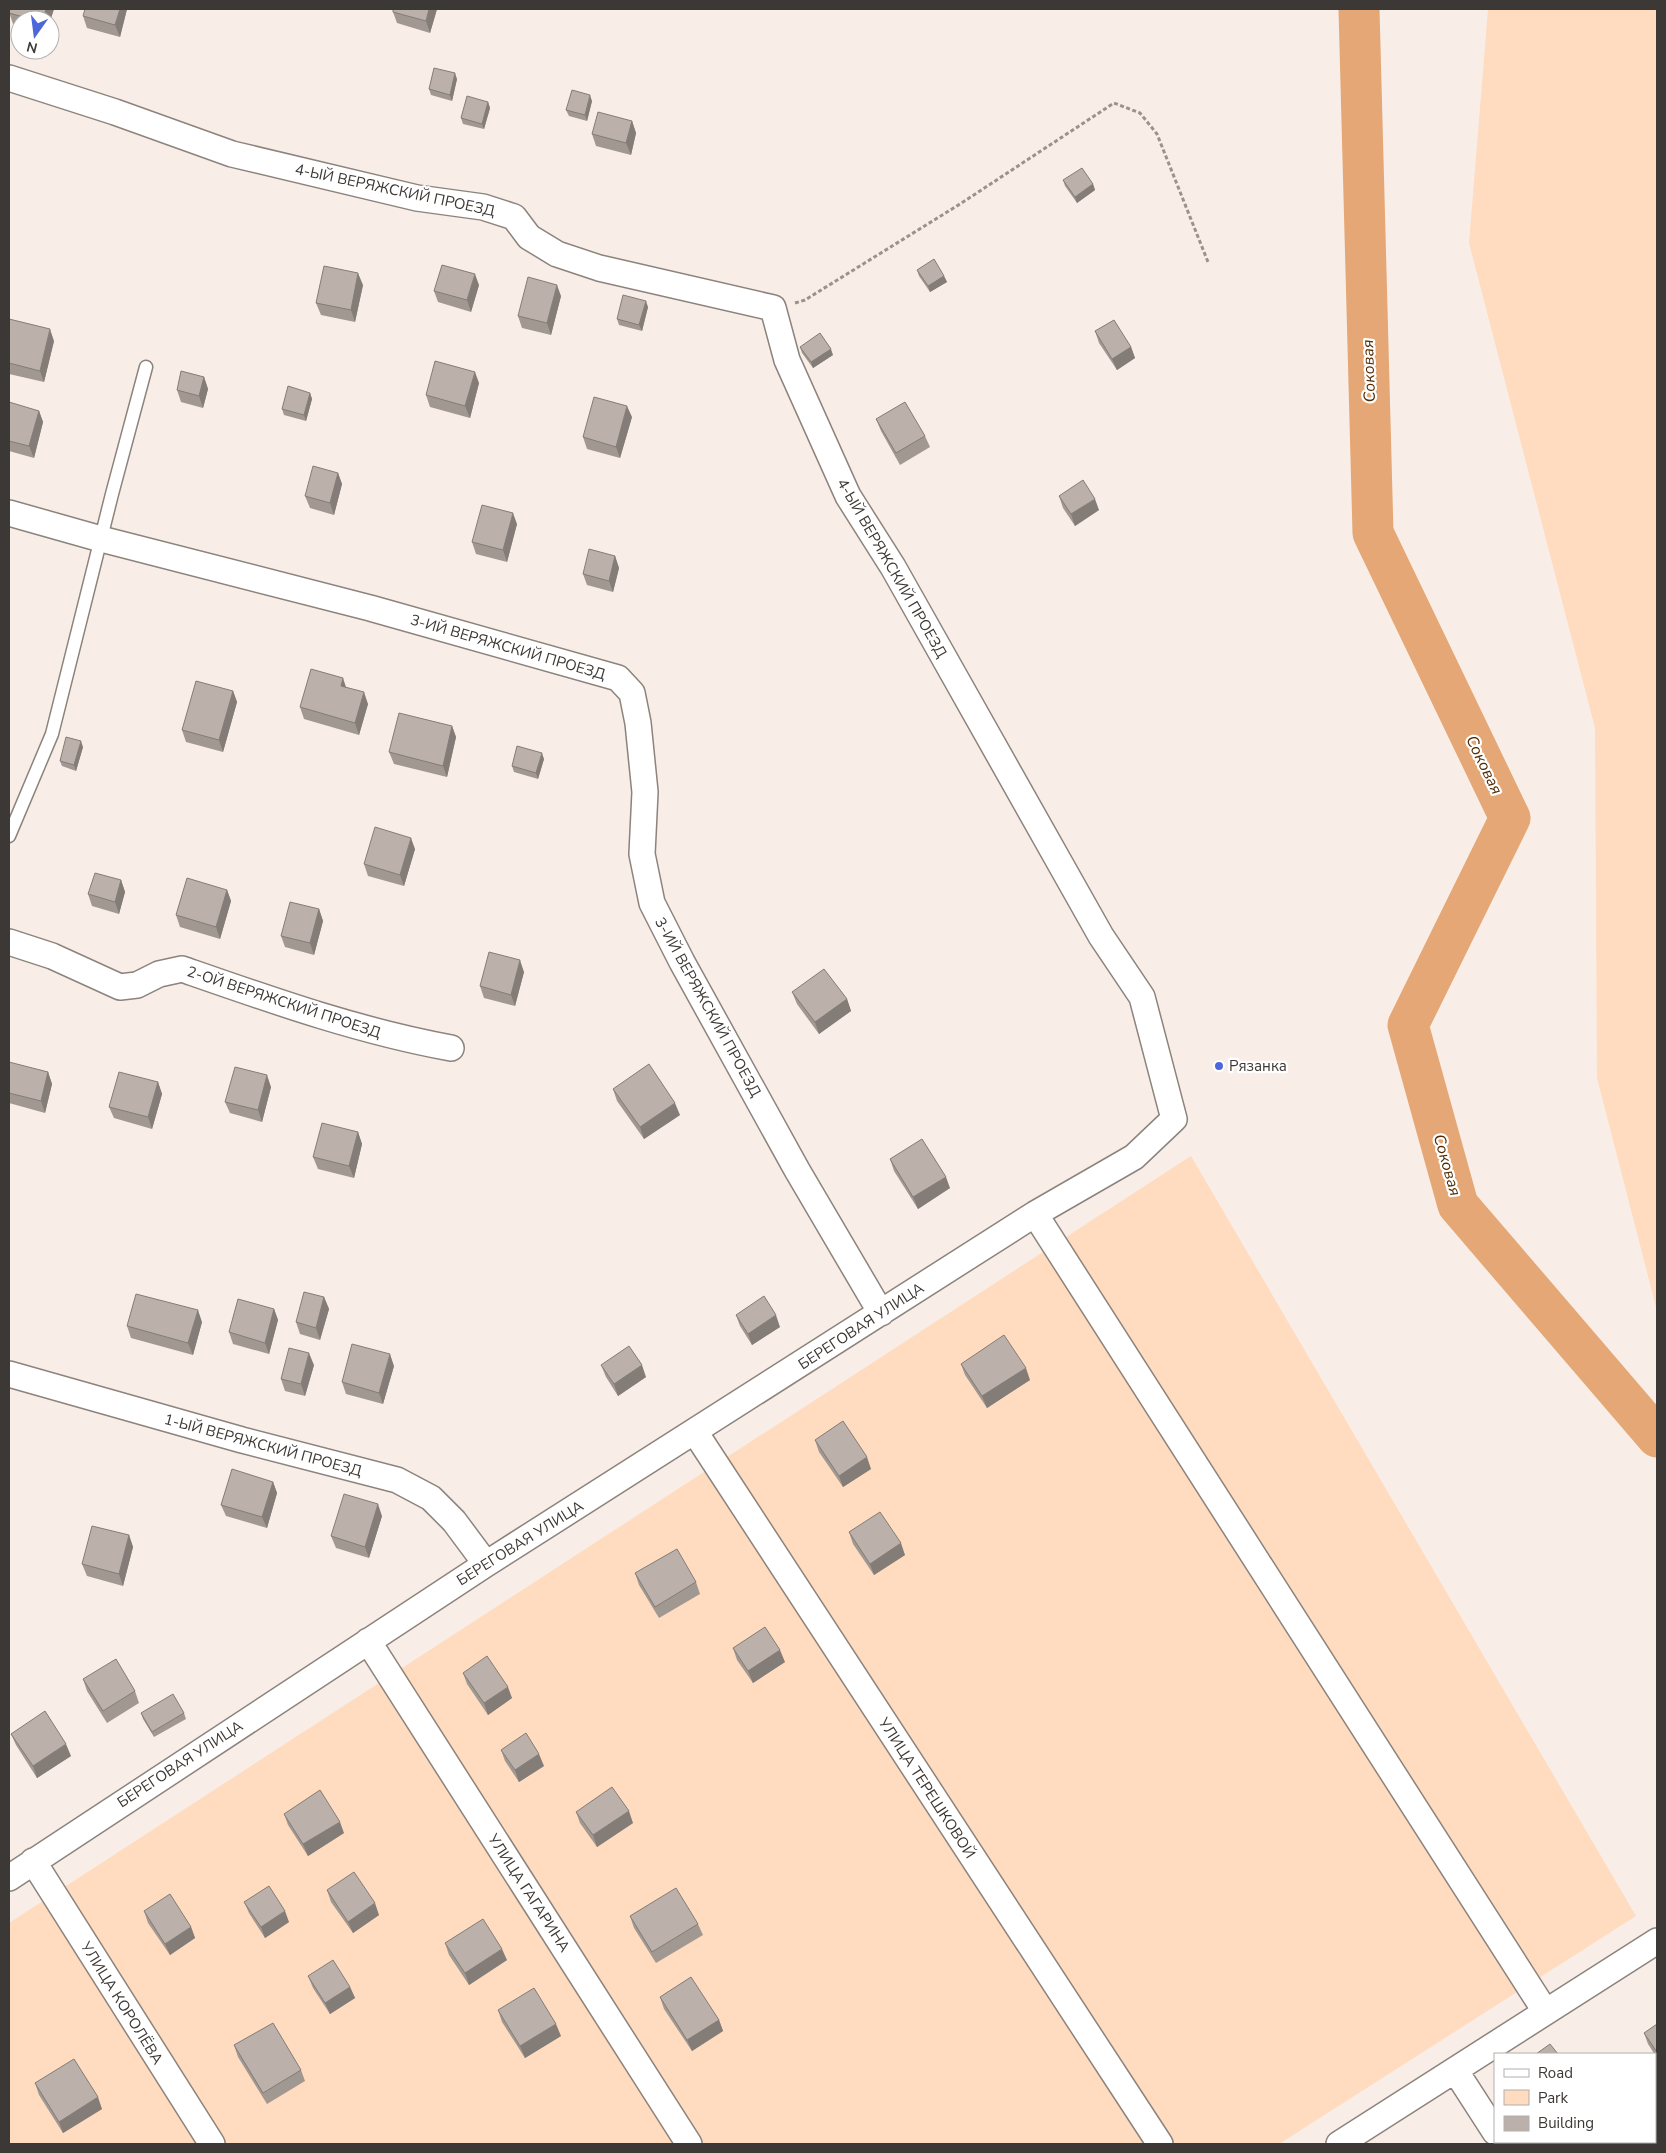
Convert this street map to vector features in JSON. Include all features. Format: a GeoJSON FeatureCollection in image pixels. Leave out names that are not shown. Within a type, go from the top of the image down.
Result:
{"type":"FeatureCollection","features":[{"type":"Feature","properties":{"kind":"street","name":"4-ЫЙ ВЕРЯЖСКИЙ ПРОЕЗД"},"geometry":{"type":"LineString","coordinates":[[9,78],[115,112],[232,154],[416,198],[483,207],[514,217],[529,237],[557,254],[599,268],[773,308],[788,360],[848,496],[893,567],[1101,936],[1142,997],[1174,1119],[1134,1156],[1035,1214]]}},
{"type":"Feature","properties":{"kind":"street","name":"3-ИЙ ВЕРЯЖСКИЙ ПРОЕЗД"},"geometry":{"type":"LineString","coordinates":[[9,513],[101,539],[370,608],[618,678],[632,694],[638,722],[645,792],[642,854],[652,903],[682,962],[797,1170],[881,1313]]}},
{"type":"Feature","properties":{"kind":"street","name":"2-ОЙ ВЕРЯЖСКИЙ ПРОЕЗД"},"geometry":{"type":"LineString","coordinates":[[9,942],[52,956],[120,987],[137,985],[159,974],[182,969],[318,1016],[408,1040],[451,1048]]}},
{"type":"Feature","properties":{"kind":"street","name":"БЕРЕГОВАЯ УЛИЦА"},"geometry":{"type":"LineString","coordinates":[[9,1878],[486,1564],[1035,1214]]}},
{"type":"Feature","properties":{"kind":"street"},"geometry":{"type":"LineString","coordinates":[[1035,1214],[1545,2012]]}},
{"type":"Feature","properties":{"kind":"street","name":"1-ЫЙ ВЕРЯЖСКИЙ ПРОЕЗД"},"geometry":{"type":"LineString","coordinates":[[9,1374],[242,1440],[397,1480],[431,1498],[454,1521],[486,1564]]}},
{"type":"Feature","properties":{"kind":"street","name":"УЛИЦА ТЕРЕШКОВОЙ"},"geometry":{"type":"LineString","coordinates":[[695,1432],[1160,2144]]}},
{"type":"Feature","properties":{"kind":"street","name":"УЛИЦА ГАГАРИНА"},"geometry":{"type":"LineString","coordinates":[[368,1641],[689,2144]]}},
{"type":"Feature","properties":{"kind":"street","name":"УЛИЦА КОРОЛЁВА"},"geometry":{"type":"LineString","coordinates":[[33,1861],[212,2144]]}},
{"type":"Feature","properties":{"kind":"street"},"geometry":{"type":"LineString","coordinates":[[1339,2144],[1657,1941]]}},
{"type":"Feature","properties":{"kind":"street"},"geometry":{"type":"LineString","coordinates":[[1455,2070],[1494,2130]]}},
{"type":"Feature","properties":{"kind":"lane"},"geometry":{"type":"LineString","coordinates":[[9,836],[52,734],[146,367]]}},
{"type":"Feature","properties":{"kind":"path"},"geometry":{"type":"LineString","coordinates":[[773,308],[805,300],[960,204],[1114,103],[1140,114],[1157,134],[1208,262]]}},
{"type":"Feature","properties":{"kind":"green space"},"geometry":{"type":"Polygon","coordinates":[[[1488,9],[1657,9],[1657,1311],[1597,1078],[1595,728],[1469,243],[1488,9]]]}},
{"type":"Feature","properties":{"kind":"green space"},"geometry":{"type":"Polygon","coordinates":[[[1191,1156],[1636,1916],[1279,2144],[9,2144],[9,1923],[1191,1156]]]}},
{"type":"Feature","properties":{"kind":"building"},"geometry":{"type":"Polygon","coordinates":[[[10,9],[46,9],[10,10],[9,13],[10,9]]]}},
{"type":"Feature","properties":{"kind":"building"},"geometry":{"type":"Polygon","coordinates":[[[85,9],[120,9],[115,25],[83,16],[85,9]]]}},
{"type":"Feature","properties":{"kind":"building"},"geometry":{"type":"Polygon","coordinates":[[[393,9],[429,9],[426,21],[393,12],[393,9]]]}},
{"type":"Feature","properties":{"kind":"building"},"geometry":{"type":"Polygon","coordinates":[[[434,68],[455,73],[450,95],[429,89],[434,68]]]}},
{"type":"Feature","properties":{"kind":"building"},"geometry":{"type":"Polygon","coordinates":[[[572,90],[590,95],[585,115],[566,110],[572,90]]]}},
{"type":"Feature","properties":{"kind":"building"},"geometry":{"type":"Polygon","coordinates":[[[467,96],[488,102],[482,124],[461,118],[467,96]]]}},
{"type":"Feature","properties":{"kind":"building"},"geometry":{"type":"Polygon","coordinates":[[[598,112],[632,121],[626,143],[592,134],[598,112]]]}},
{"type":"Feature","properties":{"kind":"building"},"geometry":{"type":"Polygon","coordinates":[[[1082,168],[1093,184],[1075,197],[1063,180],[1082,168]]]}},
{"type":"Feature","properties":{"kind":"building"},"geometry":{"type":"Polygon","coordinates":[[[934,259],[944,276],[928,286],[917,270],[934,259]]]}},
{"type":"Feature","properties":{"kind":"building"},"geometry":{"type":"Polygon","coordinates":[[[442,265],[475,274],[467,300],[434,291],[442,265]]]}},
{"type":"Feature","properties":{"kind":"building"},"geometry":{"type":"Polygon","coordinates":[[[324,266],[358,273],[351,310],[316,303],[324,266]]]}},
{"type":"Feature","properties":{"kind":"building"},"geometry":{"type":"Polygon","coordinates":[[[528,277],[557,285],[547,323],[518,316],[528,277]]]}},
{"type":"Feature","properties":{"kind":"building"},"geometry":{"type":"Polygon","coordinates":[[[623,295],[646,301],[639,325],[617,319],[623,295]]]}},
{"type":"Feature","properties":{"kind":"building"},"geometry":{"type":"Polygon","coordinates":[[[9,319],[50,329],[40,371],[9,363],[9,319]]]}},
{"type":"Feature","properties":{"kind":"building"},"geometry":{"type":"Polygon","coordinates":[[[1114,320],[1131,347],[1112,359],[1095,331],[1114,320]]]}},
{"type":"Feature","properties":{"kind":"building"},"geometry":{"type":"Polygon","coordinates":[[[820,333],[831,349],[811,362],[800,347],[820,333]]]}},
{"type":"Feature","properties":{"kind":"building"},"geometry":{"type":"Polygon","coordinates":[[[435,361],[475,372],[465,406],[426,395],[435,361]]]}},
{"type":"Feature","properties":{"kind":"building"},"geometry":{"type":"Polygon","coordinates":[[[181,371],[204,377],[199,396],[177,390],[181,371]]]}},
{"type":"Feature","properties":{"kind":"building"},"geometry":{"type":"Polygon","coordinates":[[[288,386],[310,393],[304,415],[282,409],[288,386]]]}},
{"type":"Feature","properties":{"kind":"building"},"geometry":{"type":"Polygon","coordinates":[[[594,397],[627,406],[616,447],[583,437],[594,397]]]}},
{"type":"Feature","properties":{"kind":"building"},"geometry":{"type":"Polygon","coordinates":[[[9,402],[39,411],[29,446],[9,441],[9,402]]]}},
{"type":"Feature","properties":{"kind":"building"},"geometry":{"type":"Polygon","coordinates":[[[905,402],[925,436],[896,453],[876,419],[905,402]]]}},
{"type":"Feature","properties":{"kind":"building"},"geometry":{"type":"Polygon","coordinates":[[[313,466],[338,473],[330,503],[305,496],[313,466]]]}},
{"type":"Feature","properties":{"kind":"building"},"geometry":{"type":"Polygon","coordinates":[[[1083,480],[1095,499],[1071,514],[1059,496],[1083,480]]]}},
{"type":"Feature","properties":{"kind":"building"},"geometry":{"type":"Polygon","coordinates":[[[482,505],[513,513],[503,550],[472,542],[482,505]]]}},
{"type":"Feature","properties":{"kind":"building"},"geometry":{"type":"Polygon","coordinates":[[[589,549],[615,556],[609,581],[583,574],[589,549]]]}},
{"type":"Feature","properties":{"kind":"building"},"geometry":{"type":"Polygon","coordinates":[[[311,669],[343,678],[341,686],[364,692],[355,723],[300,707],[311,669]]]}},
{"type":"Feature","properties":{"kind":"building"},"geometry":{"type":"Polygon","coordinates":[[[196,681],[233,691],[219,740],[182,730],[196,681]]]}},
{"type":"Feature","properties":{"kind":"building"},"geometry":{"type":"Polygon","coordinates":[[[399,713],[452,726],[443,766],[389,752],[399,713]]]}},
{"type":"Feature","properties":{"kind":"building"},"geometry":{"type":"Polygon","coordinates":[[[66,737],[81,741],[74,765],[60,761],[66,737]]]}},
{"type":"Feature","properties":{"kind":"building"},"geometry":{"type":"Polygon","coordinates":[[[517,746],[542,753],[536,773],[512,766],[517,746]]]}},
{"type":"Feature","properties":{"kind":"building"},"geometry":{"type":"Polygon","coordinates":[[[375,827],[411,838],[400,875],[364,864],[375,827]]]}},
{"type":"Feature","properties":{"kind":"building"},"geometry":{"type":"Polygon","coordinates":[[[95,873],[121,880],[115,902],[88,894],[95,873]]]}},
{"type":"Feature","properties":{"kind":"building"},"geometry":{"type":"Polygon","coordinates":[[[187,878],[227,890],[216,927],[176,915],[187,878]]]}},
{"type":"Feature","properties":{"kind":"building"},"geometry":{"type":"Polygon","coordinates":[[[290,902],[319,909],[310,943],[281,936],[290,902]]]}},
{"type":"Feature","properties":{"kind":"building"},"geometry":{"type":"Polygon","coordinates":[[[489,952],[520,960],[511,995],[480,986],[489,952]]]}},
{"type":"Feature","properties":{"kind":"building"},"geometry":{"type":"Polygon","coordinates":[[[824,969],[847,999],[815,1022],[792,992],[824,969]]]}},
{"type":"Feature","properties":{"kind":"building"},"geometry":{"type":"Polygon","coordinates":[[[9,1062],[48,1072],[41,1101],[9,1093],[9,1062]]]}},
{"type":"Feature","properties":{"kind":"building"},"geometry":{"type":"Polygon","coordinates":[[[649,1064],[675,1103],[640,1127],[613,1089],[649,1064]]]}},
{"type":"Feature","properties":{"kind":"building"},"geometry":{"type":"Polygon","coordinates":[[[235,1067],[267,1075],[258,1110],[225,1102],[235,1067]]]}},
{"type":"Feature","properties":{"kind":"building"},"geometry":{"type":"Polygon","coordinates":[[[119,1072],[158,1082],[148,1117],[109,1107],[119,1072]]]}},
{"type":"Feature","properties":{"kind":"building"},"geometry":{"type":"Polygon","coordinates":[[[322,1123],[358,1132],[349,1166],[313,1157],[322,1123]]]}},
{"type":"Feature","properties":{"kind":"building"},"geometry":{"type":"Polygon","coordinates":[[[922,1139],[946,1177],[913,1197],[890,1159],[922,1139]]]}},
{"type":"Feature","properties":{"kind":"building"},"geometry":{"type":"Polygon","coordinates":[[[304,1292],[324,1297],[316,1328],[296,1322],[304,1292]]]}},
{"type":"Feature","properties":{"kind":"building"},"geometry":{"type":"Polygon","coordinates":[[[136,1294],[198,1310],[188,1343],[127,1326],[136,1294]]]}},
{"type":"Feature","properties":{"kind":"building"},"geometry":{"type":"Polygon","coordinates":[[[764,1296],[776,1315],[748,1334],[736,1315],[764,1296]]]}},
{"type":"Feature","properties":{"kind":"building"},"geometry":{"type":"Polygon","coordinates":[[[238,1299],[274,1309],[265,1343],[229,1332],[238,1299]]]}},
{"type":"Feature","properties":{"kind":"building"},"geometry":{"type":"Polygon","coordinates":[[[1004,1335],[1026,1368],[982,1396],[961,1364],[1004,1335]]]}},
{"type":"Feature","properties":{"kind":"building"},"geometry":{"type":"Polygon","coordinates":[[[352,1344],[390,1354],[379,1393],[342,1382],[352,1344]]]}},
{"type":"Feature","properties":{"kind":"building"},"geometry":{"type":"Polygon","coordinates":[[[629,1346],[642,1365],[614,1384],[601,1365],[629,1346]]]}},
{"type":"Feature","properties":{"kind":"building"},"geometry":{"type":"Polygon","coordinates":[[[289,1348],[309,1353],[301,1384],[281,1379],[289,1348]]]}},
{"type":"Feature","properties":{"kind":"building"},"geometry":{"type":"Polygon","coordinates":[[[843,1421],[867,1457],[839,1476],[815,1440],[843,1421]]]}},
{"type":"Feature","properties":{"kind":"building"},"geometry":{"type":"Polygon","coordinates":[[[232,1469],[273,1482],[262,1517],[221,1505],[232,1469]]]}},
{"type":"Feature","properties":{"kind":"building"},"geometry":{"type":"Polygon","coordinates":[[[344,1494],[378,1504],[365,1547],[331,1536],[344,1494]]]}},
{"type":"Feature","properties":{"kind":"building"},"geometry":{"type":"Polygon","coordinates":[[[880,1512],[901,1543],[870,1564],[849,1532],[880,1512]]]}},
{"type":"Feature","properties":{"kind":"building"},"geometry":{"type":"Polygon","coordinates":[[[92,1526],[129,1535],[119,1574],[82,1564],[92,1526]]]}},
{"type":"Feature","properties":{"kind":"building"},"geometry":{"type":"Polygon","coordinates":[[[677,1549],[696,1582],[655,1607],[635,1573],[677,1549]]]}},
{"type":"Feature","properties":{"kind":"building"},"geometry":{"type":"Polygon","coordinates":[[[765,1627],[780,1650],[748,1671],[733,1648],[765,1627]]]}},
{"type":"Feature","properties":{"kind":"building"},"geometry":{"type":"Polygon","coordinates":[[[487,1656],[508,1687],[484,1703],[463,1673],[487,1656]]]}},
{"type":"Feature","properties":{"kind":"building"},"geometry":{"type":"Polygon","coordinates":[[[116,1659],[135,1691],[103,1711],[83,1679],[116,1659]]]}},
{"type":"Feature","properties":{"kind":"building"},"geometry":{"type":"Polygon","coordinates":[[[173,1694],[184,1713],[152,1732],[141,1713],[173,1694]]]}},
{"type":"Feature","properties":{"kind":"building"},"geometry":{"type":"Polygon","coordinates":[[[45,1711],[66,1744],[33,1766],[11,1734],[45,1711]]]}},
{"type":"Feature","properties":{"kind":"building"},"geometry":{"type":"Polygon","coordinates":[[[526,1733],[539,1754],[515,1770],[501,1750],[526,1733]]]}},
{"type":"Feature","properties":{"kind":"building"},"geometry":{"type":"Polygon","coordinates":[[[612,1787],[629,1811],[593,1835],[576,1812],[612,1787]]]}},
{"type":"Feature","properties":{"kind":"building"},"geometry":{"type":"Polygon","coordinates":[[[320,1790],[340,1822],[303,1844],[284,1814],[320,1790]]]}},
{"type":"Feature","properties":{"kind":"building"},"geometry":{"type":"Polygon","coordinates":[[[354,1872],[375,1903],[348,1922],[327,1890],[354,1872]]]}},
{"type":"Feature","properties":{"kind":"building"},"geometry":{"type":"Polygon","coordinates":[[[269,1886],[285,1911],[261,1927],[244,1902],[269,1886]]]}},
{"type":"Feature","properties":{"kind":"building"},"geometry":{"type":"Polygon","coordinates":[[[676,1888],[698,1924],[652,1952],[630,1916],[676,1888]]]}},
{"type":"Feature","properties":{"kind":"building"},"geometry":{"type":"Polygon","coordinates":[[[170,1894],[191,1927],[165,1944],[144,1911],[170,1894]]]}},
{"type":"Feature","properties":{"kind":"building"},"geometry":{"type":"Polygon","coordinates":[[[483,1919],[502,1949],[465,1973],[445,1943],[483,1919]]]}},
{"type":"Feature","properties":{"kind":"building"},"geometry":{"type":"Polygon","coordinates":[[[333,1960],[350,1987],[325,2003],[308,1976],[333,1960]]]}},
{"type":"Feature","properties":{"kind":"building"},"geometry":{"type":"Polygon","coordinates":[[[691,1977],[719,2020],[687,2040],[660,1997],[691,1977]]]}},
{"type":"Feature","properties":{"kind":"building"},"geometry":{"type":"Polygon","coordinates":[[[534,1988],[556,2024],[520,2046],[498,2010],[534,1988]]]}},
{"type":"Feature","properties":{"kind":"building"},"geometry":{"type":"Polygon","coordinates":[[[273,2023],[301,2070],[263,2093],[234,2045],[273,2023]]]}},
{"type":"Feature","properties":{"kind":"building"},"geometry":{"type":"Polygon","coordinates":[[[1657,2024],[1657,2052],[1644,2033],[1657,2024]]]}},
{"type":"Feature","properties":{"kind":"building"},"geometry":{"type":"Polygon","coordinates":[[[1550,2044],[1557,2053],[1537,2053],[1550,2044]]]}},
{"type":"Feature","properties":{"kind":"building"},"geometry":{"type":"Polygon","coordinates":[[[74,2059],[98,2097],[59,2122],[35,2083],[74,2059]]]}},
{"type":"Feature","properties":{"kind":"waterway","name":"Соковая"},"geometry":{"type":"LineString","coordinates":[[1359,9],[1373,533],[1510,818],[1408,1025],[1458,1205],[1657,1437]]}},
{"type":"Feature","properties":{"kind":"place","name":"Рязанка"},"geometry":{"type":"Point","coordinates":[1219,1066]}}]}
